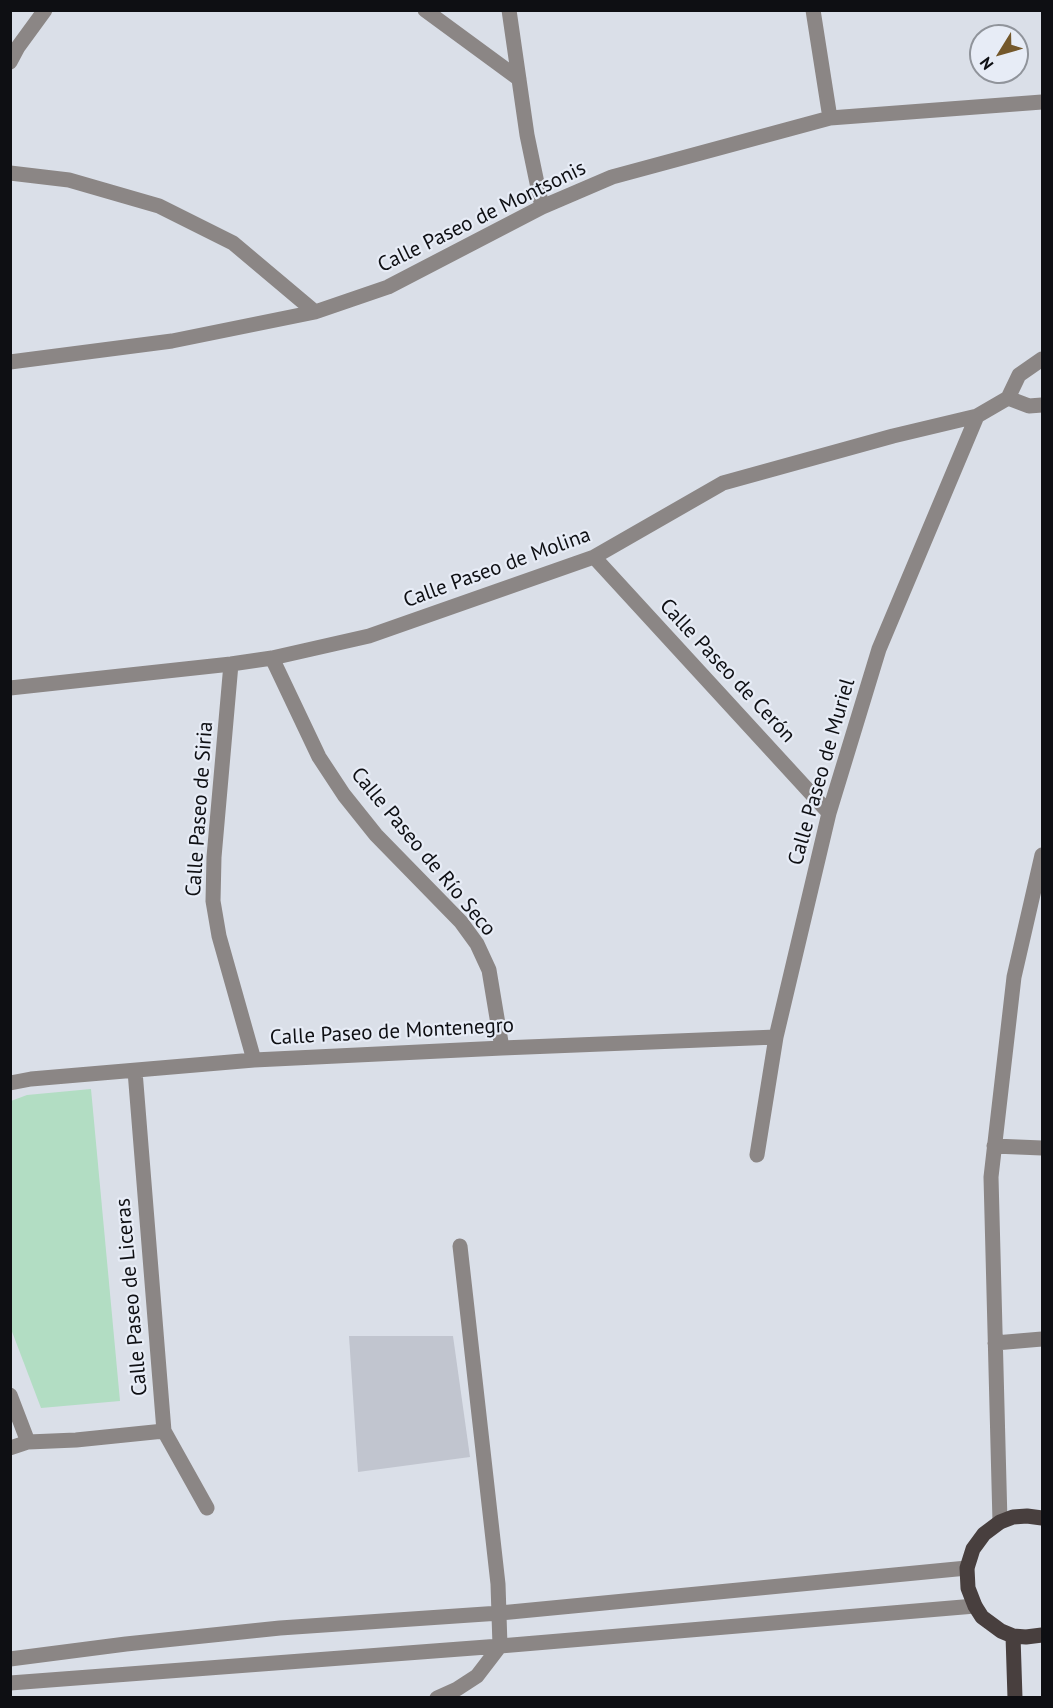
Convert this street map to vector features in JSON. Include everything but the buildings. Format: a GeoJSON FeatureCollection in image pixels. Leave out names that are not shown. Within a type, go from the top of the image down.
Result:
{"type":"FeatureCollection","features":[{"type":"Feature","properties":{"kind":"main road"},"geometry":{"type":"LineString","coordinates":[[1042,1518],[1013,1517],[1000,1522],[984,1534],[973,1549],[967,1568],[968,1588],[982,1617],[991,1625],[1013,1636],[1042,1635]]}},
{"type":"Feature","properties":{"kind":"main road"},"geometry":{"type":"LineString","coordinates":[[1013,1636],[1015,1698]]}},
{"type":"Feature","properties":{"kind":"street"},"geometry":{"type":"LineString","coordinates":[[10,63],[18,47],[45,10]]}},
{"type":"Feature","properties":{"kind":"street"},"geometry":{"type":"LineString","coordinates":[[425,10],[519,79]]}},
{"type":"Feature","properties":{"kind":"street"},"geometry":{"type":"LineString","coordinates":[[509,10],[527,135],[542,207]]}},
{"type":"Feature","properties":{"kind":"street"},"geometry":{"type":"LineString","coordinates":[[813,10],[830,118]]}},
{"type":"Feature","properties":{"kind":"street","name":"Calle Paseo de Montsonis"},"geometry":{"type":"LineString","coordinates":[[10,362],[172,341],[315,312],[388,287],[542,207],[612,177],[830,118],[1042,102]]}},
{"type":"Feature","properties":{"kind":"street"},"geometry":{"type":"LineString","coordinates":[[10,173],[69,180],[159,206],[233,243],[315,312]]}},
{"type":"Feature","properties":{"kind":"street","name":"Calle Paseo de Molina"},"geometry":{"type":"LineString","coordinates":[[10,688],[231,664],[272,658],[369,636],[594,557],[723,483],[894,436],[977,416],[1008,398],[1019,375],[1042,359]]}},
{"type":"Feature","properties":{"kind":"street"},"geometry":{"type":"LineString","coordinates":[[1008,398],[1029,406],[1042,405]]}},
{"type":"Feature","properties":{"kind":"street","name":"Calle Paseo de Muriel"},"geometry":{"type":"LineString","coordinates":[[757,1155],[776,1038],[829,813],[879,649],[977,416]]}},
{"type":"Feature","properties":{"kind":"street","name":"Calle Paseo de Cerón"},"geometry":{"type":"LineString","coordinates":[[594,557],[829,813]]}},
{"type":"Feature","properties":{"kind":"street","name":"Calle Paseo de Río Seco"},"geometry":{"type":"LineString","coordinates":[[272,658],[319,757],[344,795],[376,835],[461,922],[477,944],[489,970],[502,1047]]}},
{"type":"Feature","properties":{"kind":"street","name":"Calle Paseo de Siria"},"geometry":{"type":"LineString","coordinates":[[231,664],[214,857],[213,901],[219,936],[255,1060]]}},
{"type":"Feature","properties":{"kind":"street"},"geometry":{"type":"LineString","coordinates":[[1000,1522],[991,1177],[1014,977],[1042,855]]}},
{"type":"Feature","properties":{"kind":"street","name":"Calle Paseo de Montenegro"},"geometry":{"type":"LineString","coordinates":[[10,1083],[31,1079],[255,1060],[502,1047],[776,1038]]}},
{"type":"Feature","properties":{"kind":"street","name":"Calle Paseo de Liceras"},"geometry":{"type":"LineString","coordinates":[[135,1071],[164,1431],[207,1508]]}},
{"type":"Feature","properties":{"kind":"street"},"geometry":{"type":"LineString","coordinates":[[994,1146],[1042,1148]]}},
{"type":"Feature","properties":{"kind":"street"},"geometry":{"type":"LineString","coordinates":[[437,1698],[477,1676],[500,1646],[498,1584],[460,1246]]}},
{"type":"Feature","properties":{"kind":"street"},"geometry":{"type":"LineString","coordinates":[[995,1343],[1042,1340]]}},
{"type":"Feature","properties":{"kind":"street"},"geometry":{"type":"LineString","coordinates":[[10,1395],[28,1442]]}},
{"type":"Feature","properties":{"kind":"street"},"geometry":{"type":"LineString","coordinates":[[10,1448],[28,1442],[76,1440],[164,1431]]}},
{"type":"Feature","properties":{"kind":"street"},"geometry":{"type":"LineString","coordinates":[[10,1659],[280,1628],[500,1612],[967,1568]]}},
{"type":"Feature","properties":{"kind":"street"},"geometry":{"type":"LineString","coordinates":[[10,1683],[500,1646],[975,1606]]}},
{"type":"Feature","properties":{"kind":"green space"},"geometry":{"type":"Polygon","coordinates":[[[91,1089],[120,1401],[41,1408],[11,1329],[11,1101],[27,1095],[91,1089]]]}}]}
